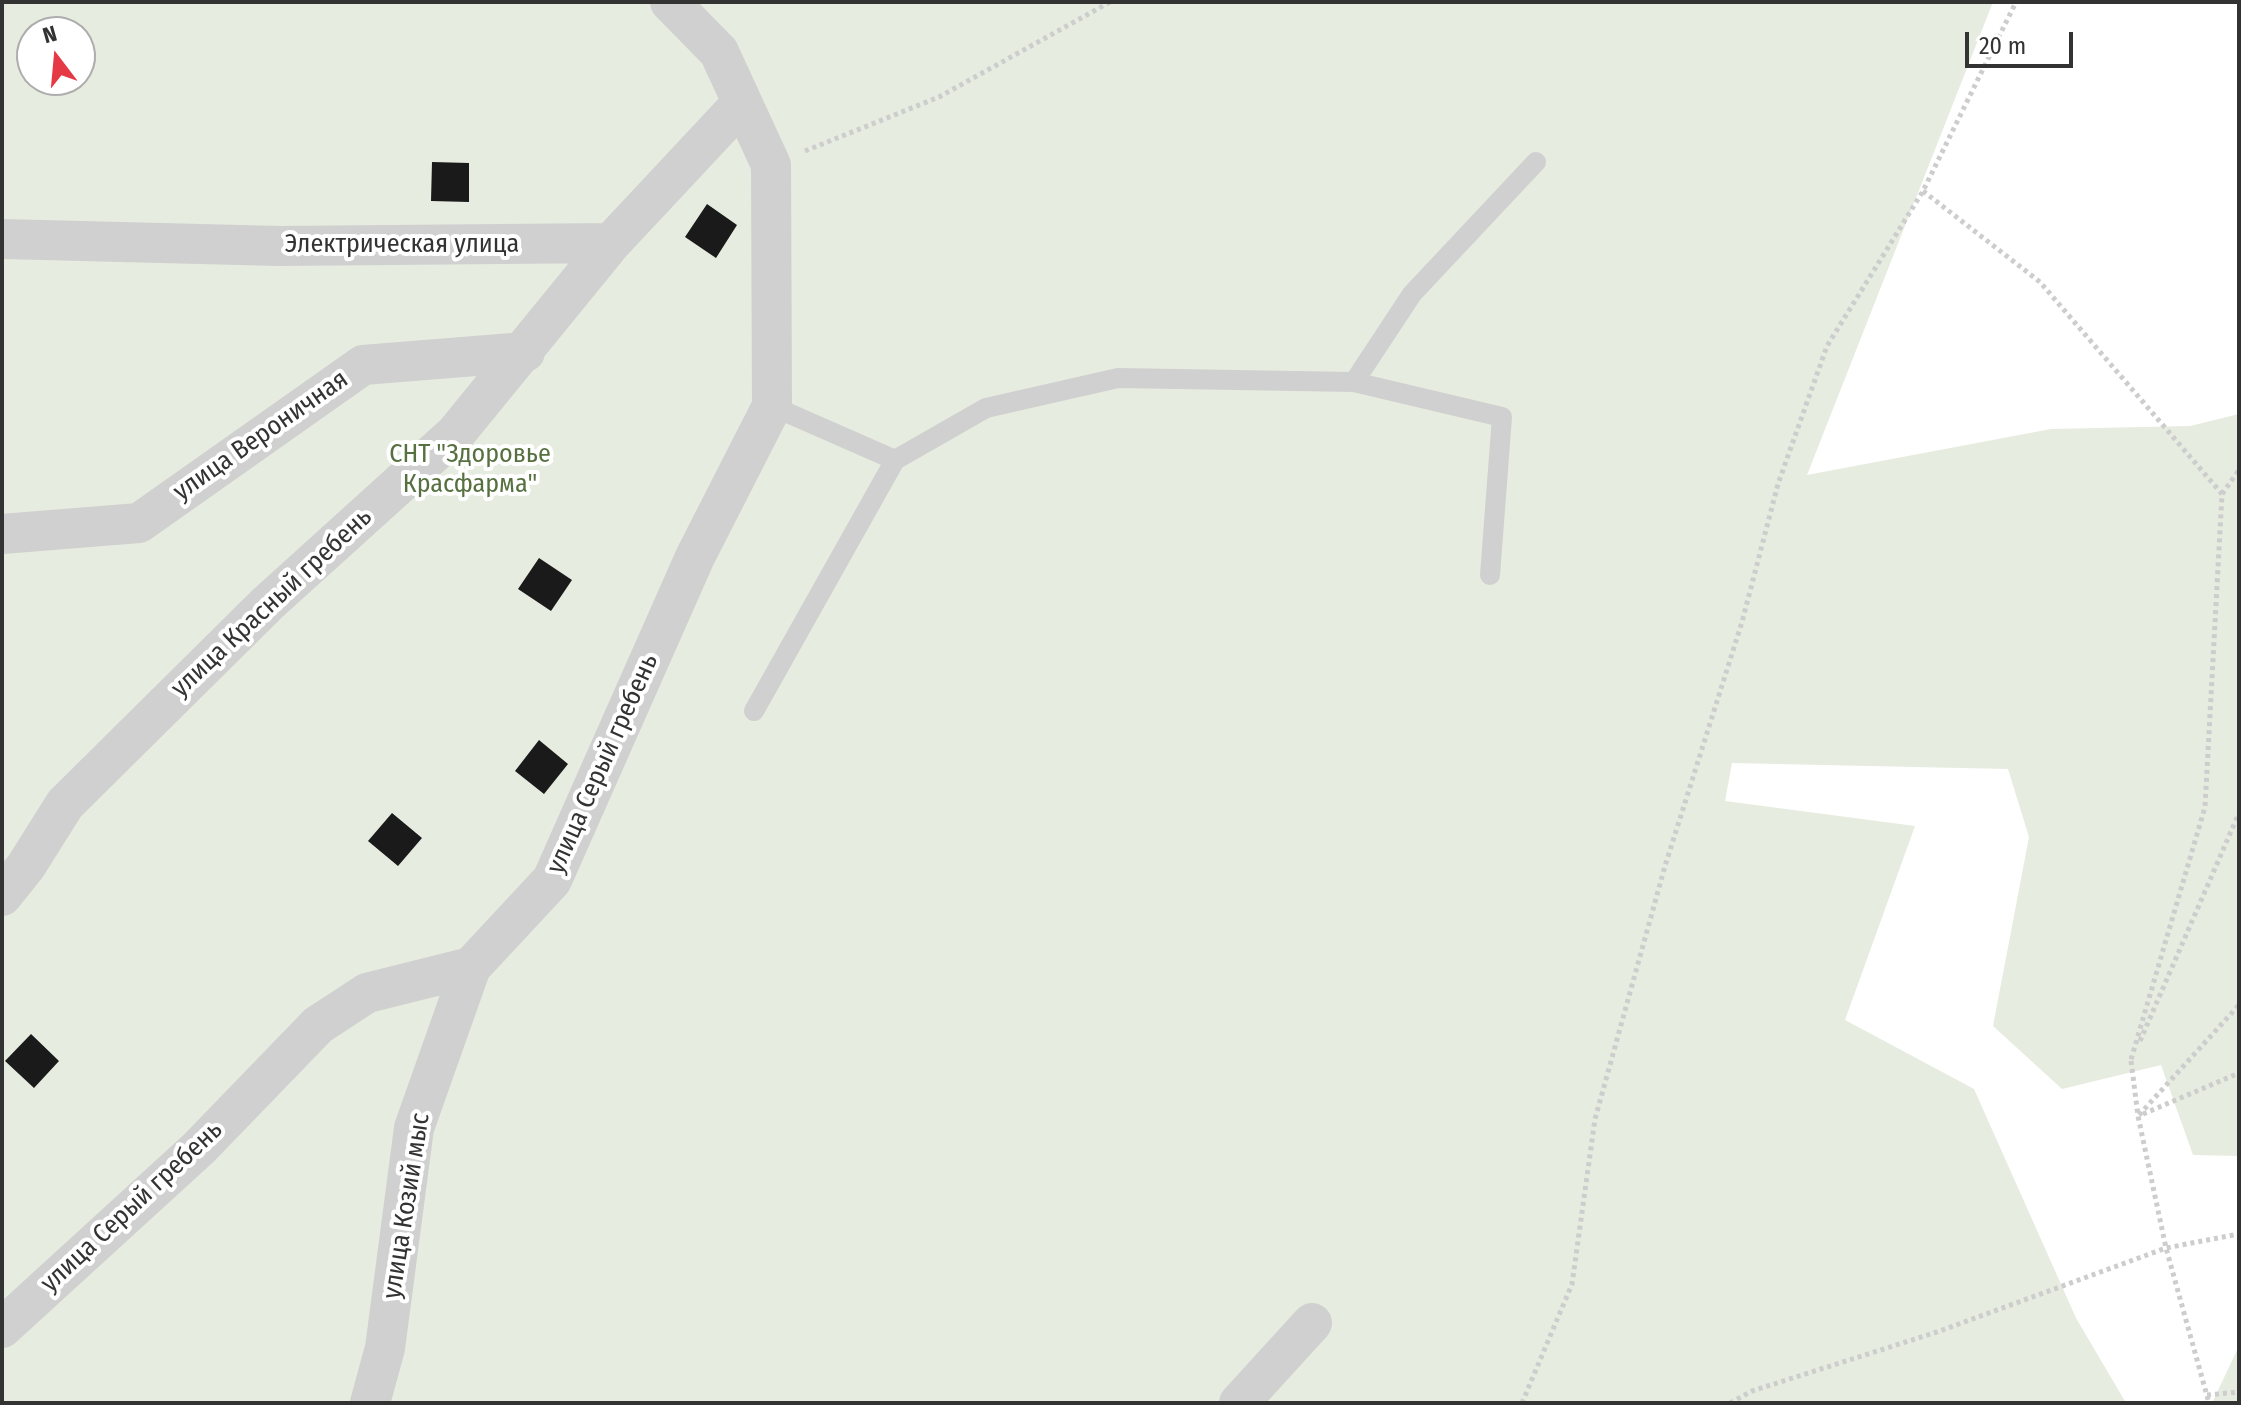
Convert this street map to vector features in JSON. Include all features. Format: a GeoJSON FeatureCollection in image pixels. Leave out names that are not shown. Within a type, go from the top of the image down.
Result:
{"type":"FeatureCollection","features":[{"type":"Feature","properties":{"kind":"street"},"geometry":{"type":"LineString","coordinates":[[611,243],[742,103],[719,52],[670,2]]}},
{"type":"Feature","properties":{"kind":"street","name":"улица Серый гребень"},"geometry":{"type":"LineString","coordinates":[[2,1328],[199,1148],[318,1025],[367,993],[471,967],[552,880],[695,557],[772,406],[771,165],[742,103]]}},
{"type":"Feature","properties":{"kind":"street","name":"Электрическая улица"},"geometry":{"type":"LineString","coordinates":[[2,239],[280,246],[611,243]]}},
{"type":"Feature","properties":{"kind":"street","name":"улица Красный гребень"},"geometry":{"type":"LineString","coordinates":[[2,896],[26,866],[65,804],[267,604],[456,433],[611,243]]}},
{"type":"Feature","properties":{"kind":"street","name":"улица Вероничная"},"geometry":{"type":"LineString","coordinates":[[2,534],[139,523],[363,365],[525,352]]}},
{"type":"Feature","properties":{"kind":"street","name":"улица Козий мыс"},"geometry":{"type":"LineString","coordinates":[[370,1403],[385,1348],[414,1128],[471,967]]}},
{"type":"Feature","properties":{"kind":"street"},"geometry":{"type":"LineString","coordinates":[[1239,1403],[1312,1323]]}},
{"type":"Feature","properties":{"kind":"lane"},"geometry":{"type":"LineString","coordinates":[[1354,382],[1412,294],[1536,162]]}},
{"type":"Feature","properties":{"kind":"lane"},"geometry":{"type":"LineString","coordinates":[[754,711],[895,460],[986,408],[1118,378],[1354,382],[1502,417],[1490,575]]}},
{"type":"Feature","properties":{"kind":"lane"},"geometry":{"type":"LineString","coordinates":[[772,406],[895,460]]}},
{"type":"Feature","properties":{"kind":"path"},"geometry":{"type":"LineString","coordinates":[[771,165],[939,97],[1110,2]]}},
{"type":"Feature","properties":{"kind":"path"},"geometry":{"type":"LineString","coordinates":[[1522,1403],[1572,1284],[1595,1119],[1665,866],[1742,622],[1778,484],[1827,346],[1923,191],[2016,2]]}},
{"type":"Feature","properties":{"kind":"path"},"geometry":{"type":"LineString","coordinates":[[1923,191],[2040,282],[2222,494]]}},
{"type":"Feature","properties":{"kind":"path"},"geometry":{"type":"LineString","coordinates":[[2209,1403],[2166,1248],[2130,1063],[2205,807],[2222,494],[2239,470]]}},
{"type":"Feature","properties":{"kind":"path"},"geometry":{"type":"LineString","coordinates":[[2130,1063],[2239,813]]}},
{"type":"Feature","properties":{"kind":"path"},"geometry":{"type":"LineString","coordinates":[[2138,1116],[2239,1005]]}},
{"type":"Feature","properties":{"kind":"path"},"geometry":{"type":"LineString","coordinates":[[2138,1116],[2239,1073]]}},
{"type":"Feature","properties":{"kind":"path"},"geometry":{"type":"LineString","coordinates":[[1730,1403],[1752,1391],[1937,1332],[2166,1248],[2239,1234]]}},
{"type":"Feature","properties":{"kind":"path"},"geometry":{"type":"LineString","coordinates":[[2207,1395],[2239,1392]]}},
{"type":"Feature","properties":{"kind":"green space","name":"СНТ \"Здоровье Красфарма\""},"geometry":{"type":"Polygon","coordinates":[[[2,2],[1993,2],[1807,475],[2051,429],[2190,426],[2239,414],[2239,1156],[2193,1155],[2161,1065],[2062,1089],[1993,1026],[2029,837],[2008,769],[1732,763],[1725,801],[1915,826],[1845,1020],[1974,1089],[2076,1318],[2126,1403],[2,1403],[2,2]]]}},
{"type":"Feature","properties":{"kind":"green space"},"geometry":{"type":"Polygon","coordinates":[[[2239,1346],[2239,1403],[2212,1403],[2239,1346]]]}},
{"type":"Feature","properties":{"kind":"building"},"geometry":{"type":"Polygon","coordinates":[[[432,162],[469,163],[469,202],[431,201],[432,162]]]}},
{"type":"Feature","properties":{"kind":"building"},"geometry":{"type":"Polygon","coordinates":[[[707,204],[737,225],[716,258],[685,237],[707,204]]]}},
{"type":"Feature","properties":{"kind":"building"},"geometry":{"type":"Polygon","coordinates":[[[539,558],[572,580],[551,611],[518,589],[539,558]]]}},
{"type":"Feature","properties":{"kind":"building"},"geometry":{"type":"Polygon","coordinates":[[[539,740],[568,764],[544,794],[515,771],[539,740]]]}},
{"type":"Feature","properties":{"kind":"building"},"geometry":{"type":"Polygon","coordinates":[[[392,813],[422,838],[398,866],[368,841],[392,813]]]}},
{"type":"Feature","properties":{"kind":"building"},"geometry":{"type":"Polygon","coordinates":[[[31,1034],[59,1061],[34,1088],[5,1061],[31,1034]]]}}]}
